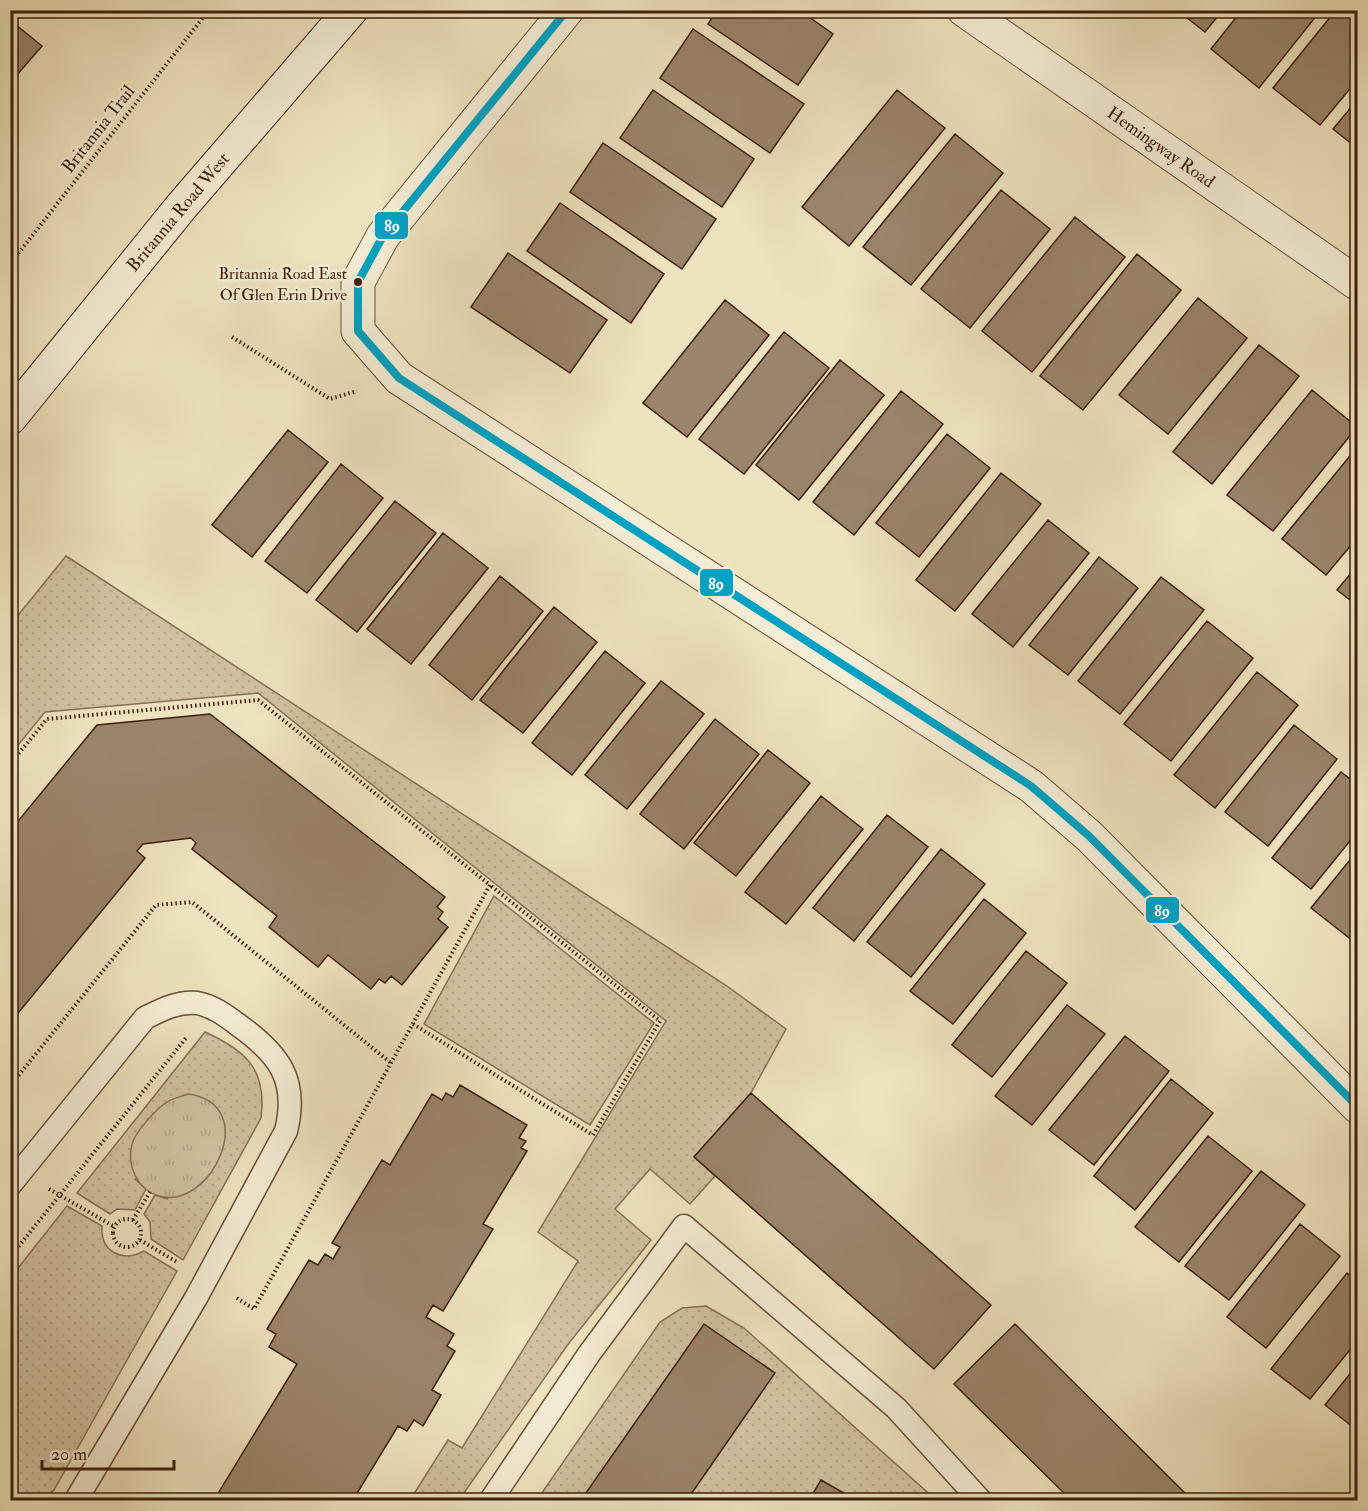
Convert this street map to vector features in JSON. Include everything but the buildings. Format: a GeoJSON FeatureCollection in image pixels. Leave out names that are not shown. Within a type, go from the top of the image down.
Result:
{"type":"FeatureCollection","features":[{"type":"Feature","properties":{"kind":"street","name":"Britannia Road West"},"geometry":{"type":"LineString","coordinates":[[10,418],[181,207],[351,10]]}},
{"type":"Feature","properties":{"kind":"street"},"geometry":{"type":"LineString","coordinates":[[567,10],[383,236],[358,282],[358,332],[399,378],[1031,786],[1089,836],[1358,1107]]}},
{"type":"Feature","properties":{"kind":"street","name":"Hemingway Road"},"geometry":{"type":"LineString","coordinates":[[964,10],[1358,284]]}},
{"type":"Feature","properties":{"kind":"lane"},"geometry":{"type":"LineString","coordinates":[[16,1179],[145,1018],[170,1005],[196,1003],[215,1009],[265,1044],[280,1063],[287,1079],[291,1100],[286,1131],[206,1279],[76,1500]]}},
{"type":"Feature","properties":{"kind":"lane"},"geometry":{"type":"LineString","coordinates":[[491,1500],[589,1354],[684,1226],[896,1408],[980,1500]]}},
{"type":"Feature","properties":{"kind":"path","name":"Britannia Trail"},"geometry":{"type":"LineString","coordinates":[[10,264],[208,10]]}},
{"type":"Feature","properties":{"kind":"path"},"geometry":{"type":"LineString","coordinates":[[232,337],[330,399],[399,378]]}},
{"type":"Feature","properties":{"kind":"path"},"geometry":{"type":"LineString","coordinates":[[10,764],[47,719],[258,700],[660,1022],[592,1135],[412,1024]]}},
{"type":"Feature","properties":{"kind":"path"},"geometry":{"type":"LineString","coordinates":[[140,1240],[254,1309],[490,885]]}},
{"type":"Feature","properties":{"kind":"path"},"geometry":{"type":"LineString","coordinates":[[10,1257],[187,1038]]}},
{"type":"Feature","properties":{"kind":"path"},"geometry":{"type":"LineString","coordinates":[[16,1179],[60,1196],[113,1226]]}},
{"type":"Feature","properties":{"kind":"path"},"geometry":{"type":"LineString","coordinates":[[133,1220],[150,1192]]}},
{"type":"Feature","properties":{"kind":"path"},"geometry":{"type":"LineString","coordinates":[[113,1226],[122,1219],[133,1220],[141,1228],[140,1240]]}},
{"type":"Feature","properties":{"kind":"path"},"geometry":{"type":"LineString","coordinates":[[113,1226],[113,1238],[120,1246],[131,1246],[140,1240]]}},
{"type":"Feature","properties":{"kind":"green space"},"geometry":{"type":"Polygon","coordinates":[[[66,556],[724,984],[786,1029],[751,1093],[694,1157],[715,1176],[690,1204],[650,1169],[615,1209],[651,1240],[569,1343],[459,1500],[410,1500],[448,1440],[462,1448],[578,1261],[538,1232],[666,1021],[258,693],[45,712],[11,754],[11,624],[66,556]]]}},
{"type":"Feature","properties":{"kind":"green space"},"geometry":{"type":"Polygon","coordinates":[[[494,896],[654,1023],[590,1125],[424,1024],[494,896]]]}},
{"type":"Feature","properties":{"kind":"green space"},"geometry":{"type":"Polygon","coordinates":[[[205,1032],[232,1047],[251,1064],[261,1087],[261,1118],[183,1260],[151,1239],[150,1222],[144,1214],[155,1195],[168,1199],[135,1179],[146,1189],[135,1210],[117,1209],[110,1214],[77,1193],[205,1032]]]}},
{"type":"Feature","properties":{"kind":"green space"},"geometry":{"type":"Polygon","coordinates":[[[188,1094],[210,1102],[222,1116],[225,1135],[221,1154],[211,1173],[196,1188],[178,1196],[159,1196],[145,1188],[135,1176],[131,1161],[132,1144],[142,1127],[157,1110],[169,1101],[188,1094]]]}},
{"type":"Feature","properties":{"kind":"green space"},"geometry":{"type":"Polygon","coordinates":[[[67,1206],[102,1226],[105,1243],[114,1253],[128,1256],[144,1251],[177,1271],[54,1490],[44,1500],[11,1500],[11,1277],[67,1206]]]}},
{"type":"Feature","properties":{"kind":"green space"},"geometry":{"type":"Polygon","coordinates":[[[706,1306],[744,1328],[936,1500],[537,1500],[660,1322],[682,1308],[706,1306]]]}},
{"type":"Feature","properties":{"kind":"transit line","name":"89"},"geometry":{"type":"LineString","coordinates":[[567,10],[383,236],[358,282],[358,331],[399,378],[1031,786],[1089,836],[1358,1107]]}},
{"type":"Feature","properties":{"kind":"place","name":"Britannia Road East Of Glen Erin Drive"},"geometry":{"type":"Point","coordinates":[358,282]}}]}
